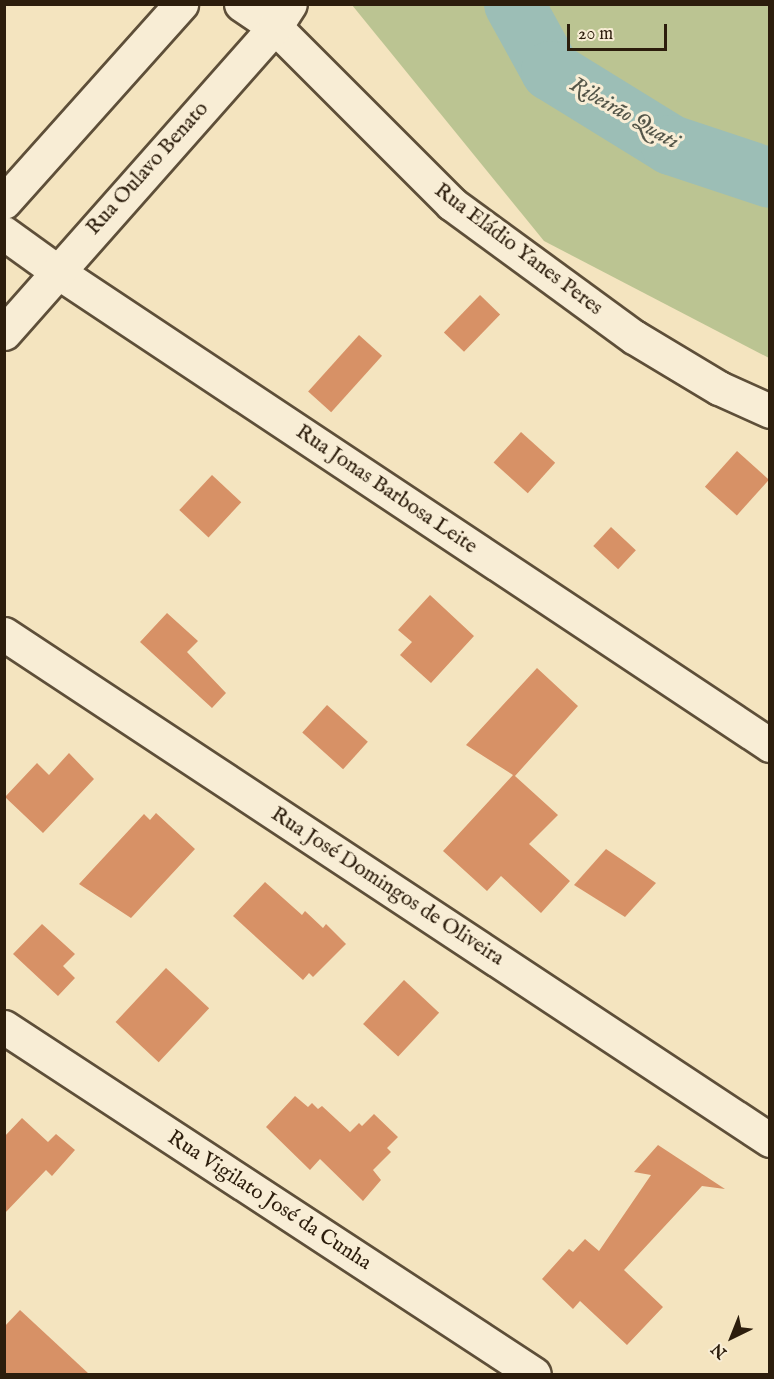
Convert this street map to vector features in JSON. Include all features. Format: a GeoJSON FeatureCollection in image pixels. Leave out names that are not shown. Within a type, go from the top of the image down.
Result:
{"type":"FeatureCollection","features":[{"type":"Feature","properties":{"kind":"street"},"geometry":{"type":"LineString","coordinates":[[4,202],[181,4]]}},
{"type":"Feature","properties":{"kind":"street","name":"Rua Eládio Yanes Peres"},"geometry":{"type":"LineString","coordinates":[[240,4],[282,16],[452,204],[634,337],[719,388],[770,411]]}},
{"type":"Feature","properties":{"kind":"street","name":"Rua Oulavo Benato"},"geometry":{"type":"LineString","coordinates":[[4,333],[282,16]]}},
{"type":"Feature","properties":{"kind":"street","name":"Rua Jonas Barbosa Leite"},"geometry":{"type":"LineString","coordinates":[[4,233],[58,272],[770,745]]}},
{"type":"Feature","properties":{"kind":"street","name":"Rua José Domingos de Oliveira"},"geometry":{"type":"LineString","coordinates":[[4,634],[770,1140]]}},
{"type":"Feature","properties":{"kind":"street","name":"Rua Vigilato José da Cunha"},"geometry":{"type":"LineString","coordinates":[[4,1027],[534,1374]]}},
{"type":"Feature","properties":{"kind":"green space"},"geometry":{"type":"Polygon","coordinates":[[[352,5],[769,5],[769,358],[544,241],[352,5]]]}},
{"type":"Feature","properties":{"kind":"building"},"geometry":{"type":"Polygon","coordinates":[[[480,295],[500,314],[464,352],[444,332],[480,295]]]}},
{"type":"Feature","properties":{"kind":"building"},"geometry":{"type":"Polygon","coordinates":[[[359,335],[382,356],[331,412],[308,391],[359,335]]]}},
{"type":"Feature","properties":{"kind":"building"},"geometry":{"type":"Polygon","coordinates":[[[521,432],[555,463],[528,493],[494,462],[521,432]]]}},
{"type":"Feature","properties":{"kind":"building"},"geometry":{"type":"Polygon","coordinates":[[[737,451],[769,480],[737,515],[705,487],[737,451]]]}},
{"type":"Feature","properties":{"kind":"building"},"geometry":{"type":"Polygon","coordinates":[[[212,475],[241,502],[209,537],[179,510],[212,475]]]}},
{"type":"Feature","properties":{"kind":"building"},"geometry":{"type":"Polygon","coordinates":[[[611,527],[636,550],[618,569],[593,546],[611,527]]]}},
{"type":"Feature","properties":{"kind":"building"},"geometry":{"type":"Polygon","coordinates":[[[430,595],[474,636],[431,683],[400,655],[412,642],[398,630],[430,595]]]}},
{"type":"Feature","properties":{"kind":"building"},"geometry":{"type":"Polygon","coordinates":[[[167,613],[198,641],[187,652],[226,693],[212,708],[140,642],[167,613]]]}},
{"type":"Feature","properties":{"kind":"building"},"geometry":{"type":"Polygon","coordinates":[[[537,668],[578,706],[515,776],[558,815],[529,844],[570,881],[541,913],[501,876],[487,891],[443,851],[513,775],[466,745],[537,668]]]}},
{"type":"Feature","properties":{"kind":"building"},"geometry":{"type":"Polygon","coordinates":[[[327,705],[368,742],[343,769],[302,732],[327,705]]]}},
{"type":"Feature","properties":{"kind":"building"},"geometry":{"type":"Polygon","coordinates":[[[69,753],[94,779],[43,833],[5,797],[37,763],[49,775],[69,753]]]}},
{"type":"Feature","properties":{"kind":"building"},"geometry":{"type":"Polygon","coordinates":[[[156,813],[195,849],[131,918],[79,884],[144,814],[150,820],[156,813]]]}},
{"type":"Feature","properties":{"kind":"building"},"geometry":{"type":"Polygon","coordinates":[[[606,849],[656,883],[625,917],[574,885],[606,849]]]}},
{"type":"Feature","properties":{"kind":"building"},"geometry":{"type":"Polygon","coordinates":[[[265,882],[302,915],[305,911],[323,928],[326,924],[346,944],[313,977],[309,973],[303,980],[233,916],[265,882]]]}},
{"type":"Feature","properties":{"kind":"building"},"geometry":{"type":"Polygon","coordinates":[[[42,924],[75,954],[63,966],[75,978],[58,996],[13,954],[42,924]]]}},
{"type":"Feature","properties":{"kind":"building"},"geometry":{"type":"Polygon","coordinates":[[[166,968],[209,1008],[159,1062],[116,1022],[166,968]]]}},
{"type":"Feature","properties":{"kind":"building"},"geometry":{"type":"Polygon","coordinates":[[[404,980],[439,1013],[398,1057],[363,1024],[404,980]]]}},
{"type":"Feature","properties":{"kind":"building"},"geometry":{"type":"Polygon","coordinates":[[[295,1096],[308,1107],[312,1103],[318,1109],[322,1106],[350,1132],[359,1123],[362,1126],[374,1114],[398,1137],[387,1148],[391,1152],[373,1170],[381,1180],[363,1201],[320,1159],[310,1170],[266,1127],[295,1096]]]}},
{"type":"Feature","properties":{"kind":"building"},"geometry":{"type":"Polygon","coordinates":[[[22,1118],[48,1142],[56,1134],[75,1150],[52,1176],[46,1170],[4,1214],[4,1137],[22,1118]]]}},
{"type":"Feature","properties":{"kind":"building"},"geometry":{"type":"Polygon","coordinates":[[[658,1145],[725,1189],[702,1186],[624,1270],[663,1307],[627,1345],[580,1301],[573,1309],[542,1279],[569,1249],[573,1252],[585,1239],[599,1251],[651,1175],[634,1172],[658,1145]]]}},
{"type":"Feature","properties":{"kind":"building"},"geometry":{"type":"Polygon","coordinates":[[[20,1310],[89,1374],[4,1374],[4,1327],[20,1310]]]}},
{"type":"Feature","properties":{"kind":"waterway","name":"Ribeirão Quati"},"geometry":{"type":"LineString","coordinates":[[514,4],[551,71],[671,145],[770,178]]}}]}
